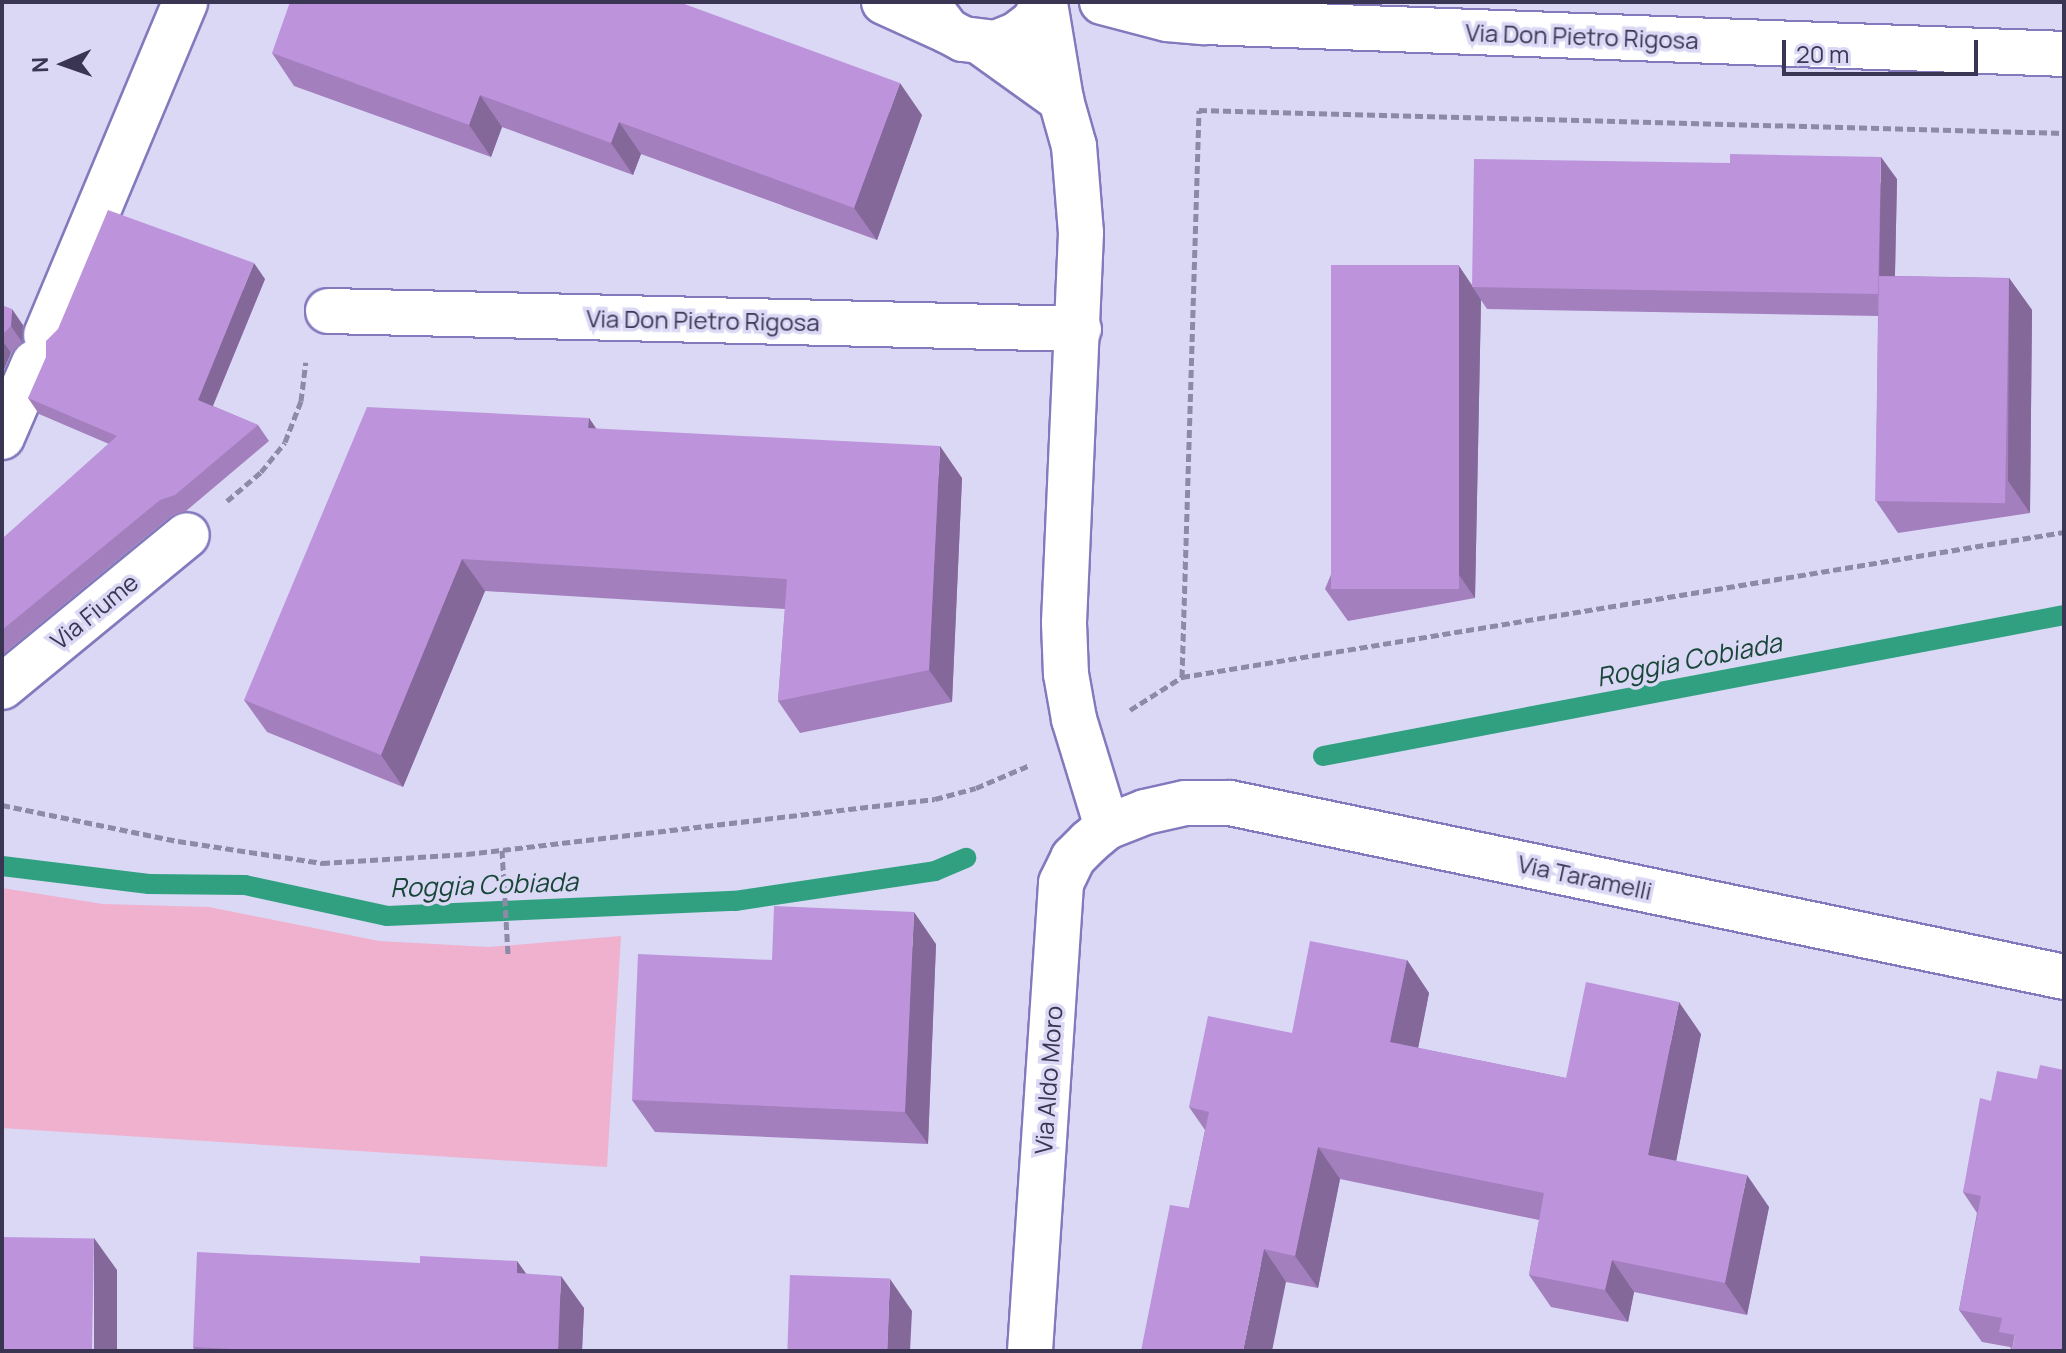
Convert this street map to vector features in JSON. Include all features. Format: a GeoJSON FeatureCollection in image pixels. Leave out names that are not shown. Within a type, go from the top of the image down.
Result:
{"type":"FeatureCollection","features":[{"type":"Feature","properties":{"kind":"street"},"geometry":{"type":"LineString","coordinates":[[2,437],[185,2]]}},
{"type":"Feature","properties":{"kind":"street"},"geometry":{"type":"LineString","coordinates":[[884,2],[996,43],[1016,35],[1033,22],[1045,2]]}},
{"type":"Feature","properties":{"kind":"street"},"geometry":{"type":"LineString","coordinates":[[1045,2],[1061,100],[1074,146],[1081,233],[1064,623],[1066,674],[1074,719],[1107,827]]}},
{"type":"Feature","properties":{"kind":"street","name":"Via Don Pietro Rigosa"},"geometry":{"type":"LineString","coordinates":[[1102,2],[1167,19],[1205,22],[2064,54]]}},
{"type":"Feature","properties":{"kind":"street"},"geometry":{"type":"LineString","coordinates":[[951,25],[1061,100]]}},
{"type":"Feature","properties":{"kind":"street","name":"Via Don Pietro Rigosa"},"geometry":{"type":"LineString","coordinates":[[328,311],[1079,329]]}},
{"type":"Feature","properties":{"kind":"street","name":"Via Fiume"},"geometry":{"type":"LineString","coordinates":[[2,687],[187,535]]}},
{"type":"Feature","properties":{"kind":"street","name":"Via Taramelli"},"geometry":{"type":"LineString","coordinates":[[1107,827],[1145,812],[1171,806],[1230,803],[2064,977]]}},
{"type":"Feature","properties":{"kind":"street","name":"Via Aldo Moro"},"geometry":{"type":"LineString","coordinates":[[1030,1351],[1061,883],[1073,858],[1107,827]]}},
{"type":"Feature","properties":{"kind":"path"},"geometry":{"type":"LineString","coordinates":[[1182,677],[1199,110],[2064,133]]}},
{"type":"Feature","properties":{"kind":"path"},"geometry":{"type":"LineString","coordinates":[[187,535],[261,472],[285,442],[301,401],[309,338],[317,318],[328,311]]}},
{"type":"Feature","properties":{"kind":"path"},"geometry":{"type":"LineString","coordinates":[[1131,710],[1182,677],[2064,532]]}},
{"type":"Feature","properties":{"kind":"path"},"geometry":{"type":"LineString","coordinates":[[2,805],[178,841],[322,863],[502,850],[935,799],[976,788],[1021,770]]}},
{"type":"Feature","properties":{"kind":"path"},"geometry":{"type":"LineString","coordinates":[[502,850],[508,955]]}},
{"type":"Feature","properties":{"kind":"shaded area"},"geometry":{"type":"Polygon","coordinates":[[[2,888],[103,904],[209,907],[379,941],[489,947],[621,936],[607,1167],[2,1128],[2,888]]]}},
{"type":"Feature","properties":{"kind":"building"},"geometry":{"type":"Polygon","coordinates":[[[290,2],[679,2],[900,83],[854,208],[619,122],[611,143],[480,95],[469,125],[272,53],[290,2]]]}},
{"type":"Feature","properties":{"kind":"building"},"geometry":{"type":"Polygon","coordinates":[[[1730,154],[1881,157],[1878,294],[1472,287],[1474,159],[1730,163],[1730,154]]]}},
{"type":"Feature","properties":{"kind":"building"},"geometry":{"type":"Polygon","coordinates":[[[108,210],[254,263],[198,400],[258,425],[175,495],[160,500],[2,630],[2,539],[117,436],[28,398],[46,357],[46,341],[58,329],[108,210]]]}},
{"type":"Feature","properties":{"kind":"building"},"geometry":{"type":"Polygon","coordinates":[[[1331,265],[1459,265],[1459,589],[1331,589],[1331,265]]]}},
{"type":"Feature","properties":{"kind":"building"},"geometry":{"type":"Polygon","coordinates":[[[1879,276],[2009,278],[2005,503],[1875,501],[1879,276]]]}},
{"type":"Feature","properties":{"kind":"building"},"geometry":{"type":"Polygon","coordinates":[[[2,305],[12,309],[11,326],[2,335],[2,305]]]}},
{"type":"Feature","properties":{"kind":"building"},"geometry":{"type":"Polygon","coordinates":[[[367,407],[589,418],[588,428],[940,446],[929,670],[778,701],[787,579],[462,559],[381,755],[244,700],[367,407]]]}},
{"type":"Feature","properties":{"kind":"building"},"geometry":{"type":"Polygon","coordinates":[[[774,906],[914,912],[905,1112],[632,1100],[638,954],[772,960],[774,906]]]}},
{"type":"Feature","properties":{"kind":"building"},"geometry":{"type":"Polygon","coordinates":[[[1310,941],[1407,960],[1390,1042],[1566,1078],[1586,982],[1679,1002],[1648,1155],[1747,1175],[1725,1283],[1612,1260],[1605,1290],[1529,1275],[1544,1193],[1318,1147],[1295,1256],[1264,1249],[1243,1351],[1141,1351],[1170,1205],[1189,1208],[1209,1112],[1189,1107],[1208,1016],[1292,1033],[1310,941]]]}},
{"type":"Feature","properties":{"kind":"building"},"geometry":{"type":"Polygon","coordinates":[[[2040,1065],[2064,1070],[2064,1351],[2012,1351],[2015,1335],[1999,1332],[2002,1318],[1959,1310],[1981,1196],[1963,1192],[1980,1098],[1991,1101],[1997,1071],[2037,1079],[2040,1065]]]}},
{"type":"Feature","properties":{"kind":"building"},"geometry":{"type":"Polygon","coordinates":[[[2,1237],[94,1239],[92,1351],[2,1351],[2,1237]]]}},
{"type":"Feature","properties":{"kind":"building"},"geometry":{"type":"Polygon","coordinates":[[[197,1252],[420,1263],[420,1256],[517,1261],[517,1273],[561,1276],[558,1351],[270,1351],[193,1347],[197,1252]]]}},
{"type":"Feature","properties":{"kind":"building"},"geometry":{"type":"Polygon","coordinates":[[[790,1275],[890,1278],[887,1351],[787,1351],[790,1275]]]}},
{"type":"Feature","properties":{"kind":"waterway","name":"Roggia Cobiada"},"geometry":{"type":"LineString","coordinates":[[1323,756],[2064,615]]}},
{"type":"Feature","properties":{"kind":"waterway","name":"Roggia Cobiada"},"geometry":{"type":"LineString","coordinates":[[2,866],[149,884],[245,885],[387,916],[735,901],[935,871],[966,858]]}}]}
